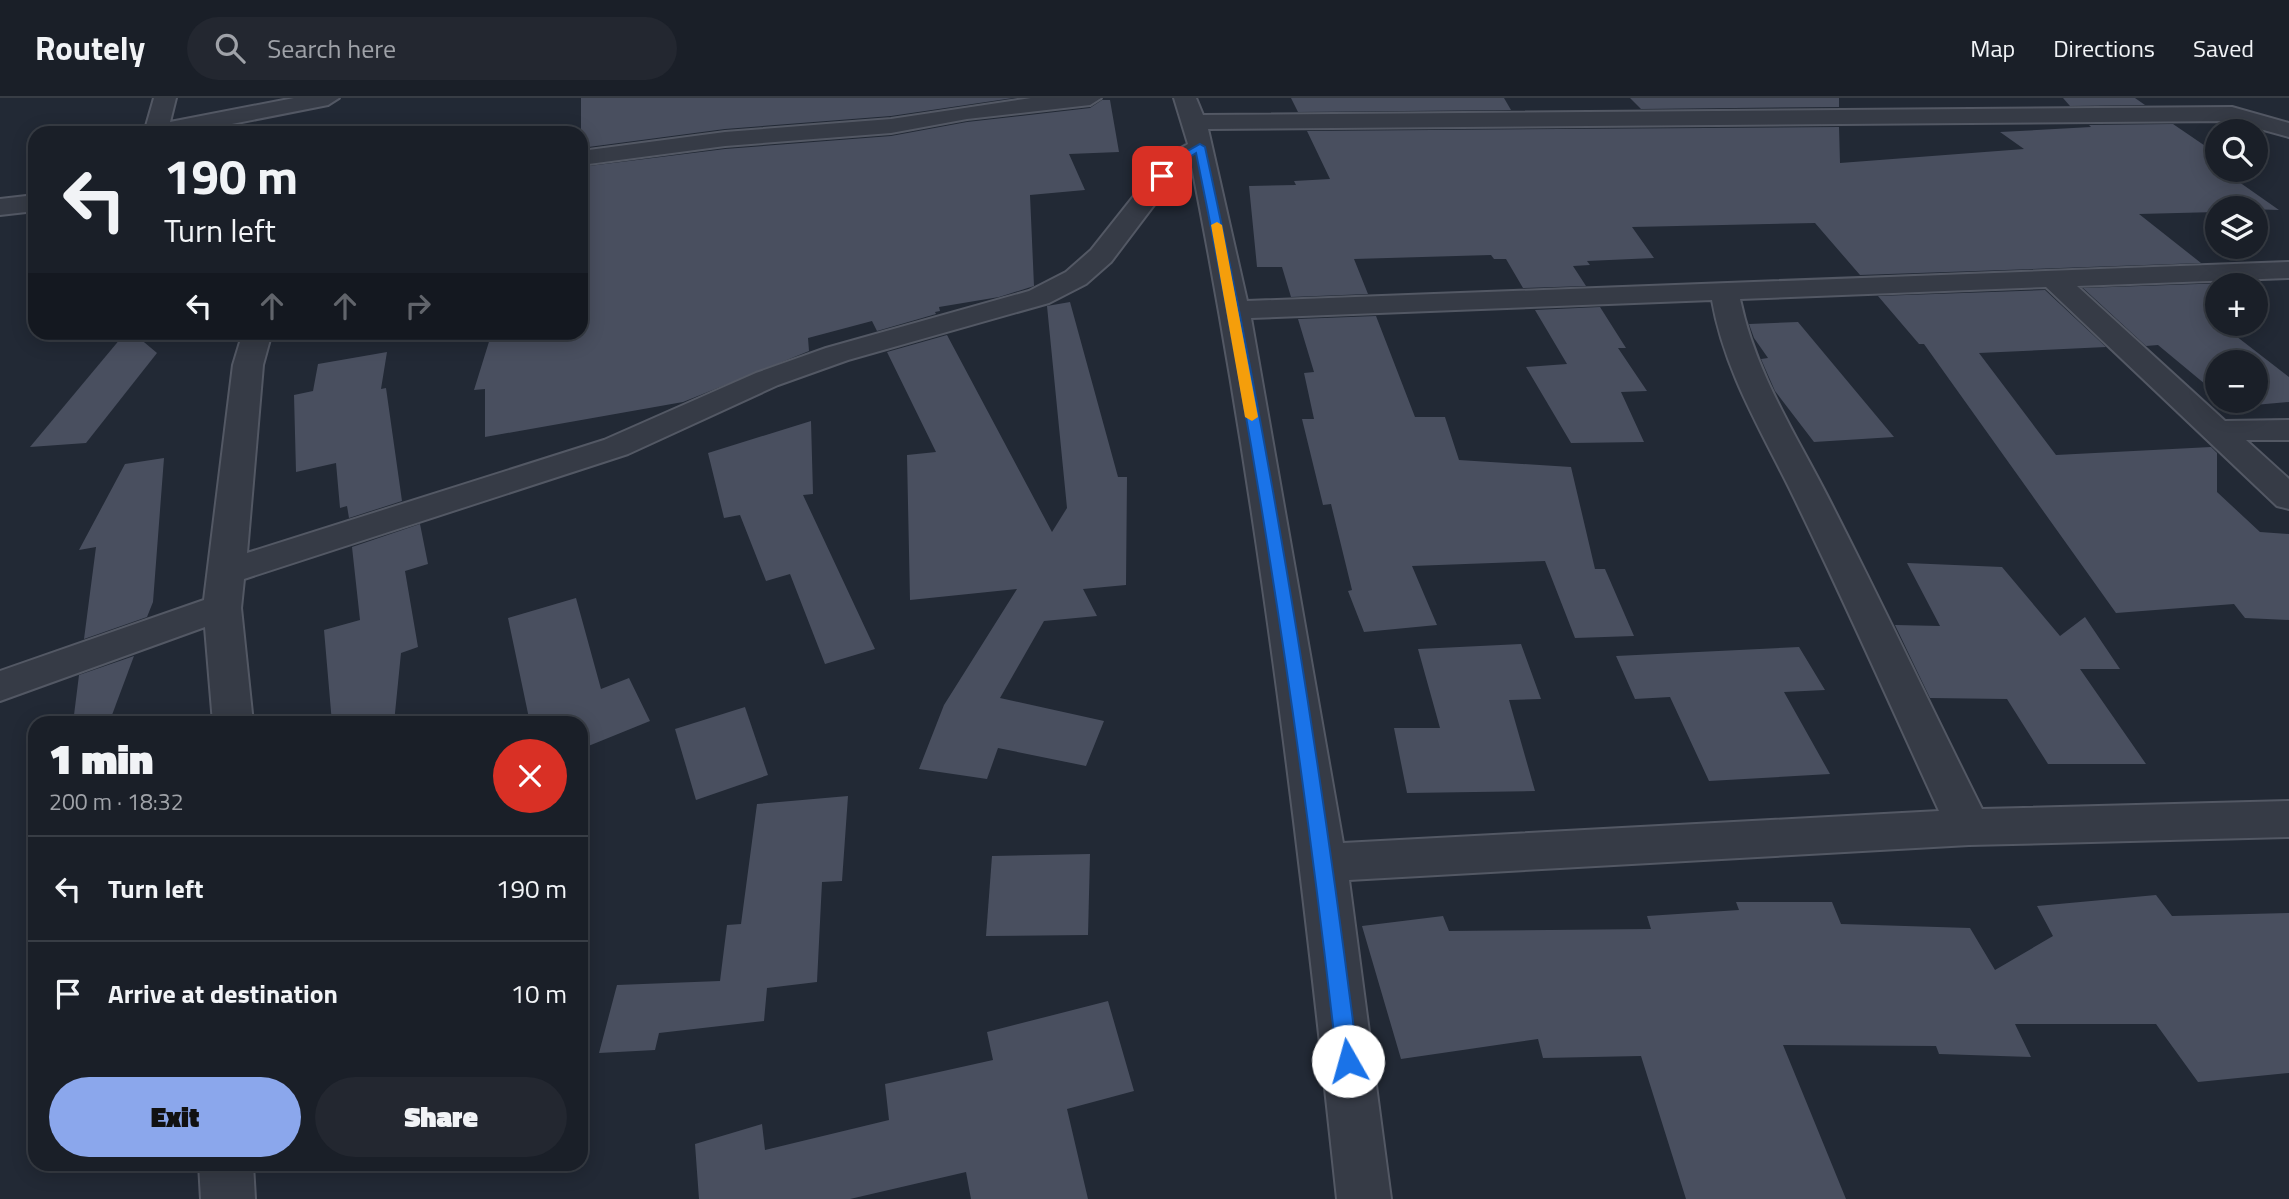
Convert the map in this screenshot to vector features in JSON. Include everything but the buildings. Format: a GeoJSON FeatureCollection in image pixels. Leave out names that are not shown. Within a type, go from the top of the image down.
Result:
{"type":"FeatureCollection","features":[{"type":"Feature","properties":{"kind":"street"},"geometry":{"type":"LineString","coordinates":[[158,126],[165,98]]}},
{"type":"Feature","properties":{"kind":"street"},"geometry":{"type":"LineString","coordinates":[[190,126],[328,98]]}},
{"type":"Feature","properties":{"kind":"street"},"geometry":{"type":"LineString","coordinates":[[588,157],[725,139],[891,126],[967,112],[1090,98]]}},
{"type":"Feature","properties":{"kind":"street"},"geometry":{"type":"LineString","coordinates":[[1537,98],[1556,119]]}},
{"type":"Feature","properties":{"kind":"street"},"geometry":{"type":"LineString","coordinates":[[1868,98],[1891,116]]}},
{"type":"Feature","properties":{"kind":"street"},"geometry":{"type":"LineString","coordinates":[[2208,98],[2232,114]]}},
{"type":"Feature","properties":{"kind":"street"},"geometry":{"type":"LineString","coordinates":[[1193,122],[2232,114],[2289,130]]}},
{"type":"Feature","properties":{"kind":"street"},"geometry":{"type":"LineString","coordinates":[[1193,122],[1235,310],[1323,886],[1364,1199]]}},
{"type":"Feature","properties":{"kind":"street"},"geometry":{"type":"LineString","coordinates":[[0,686],[126,639],[224,590],[616,447],[766,379],[836,354],[958,322],[1039,297],[1076,278],[1101,256],[1173,163],[1193,122]]}},
{"type":"Feature","properties":{"kind":"street"},"geometry":{"type":"LineString","coordinates":[[0,207],[28,204]]}},
{"type":"Feature","properties":{"kind":"street"},"geometry":{"type":"LineString","coordinates":[[1235,310],[2289,270]]}},
{"type":"Feature","properties":{"kind":"street"},"geometry":{"type":"LineString","coordinates":[[2054,280],[2289,498]]}},
{"type":"Feature","properties":{"kind":"street"},"geometry":{"type":"LineString","coordinates":[[1724,291],[1728,320],[1756,396],[1814,503],[1969,827]]}},
{"type":"Feature","properties":{"kind":"street"},"geometry":{"type":"LineString","coordinates":[[233,716],[224,590],[248,365],[256,340]]}},
{"type":"Feature","properties":{"kind":"street"},"geometry":{"type":"LineString","coordinates":[[2219,432],[2289,430]]}},
{"type":"Feature","properties":{"kind":"street"},"geometry":{"type":"LineString","coordinates":[[1323,886],[1969,827],[2289,819]]}},
{"type":"Feature","properties":{"kind":"street"},"geometry":{"type":"LineString","coordinates":[[226,1171],[228,1199]]}},
{"type":"Feature","properties":{"kind":"slow traffic"},"geometry":{"type":"LineString","coordinates":[[1217,225],[1235,310],[1252,417]]}},
{"type":"Feature","properties":{"kind":"route"},"geometry":{"type":"LineString","coordinates":[[1162,176],[1173,163],[1200,147],[1235,310],[1324,863],[1348,1061]]}}]}
